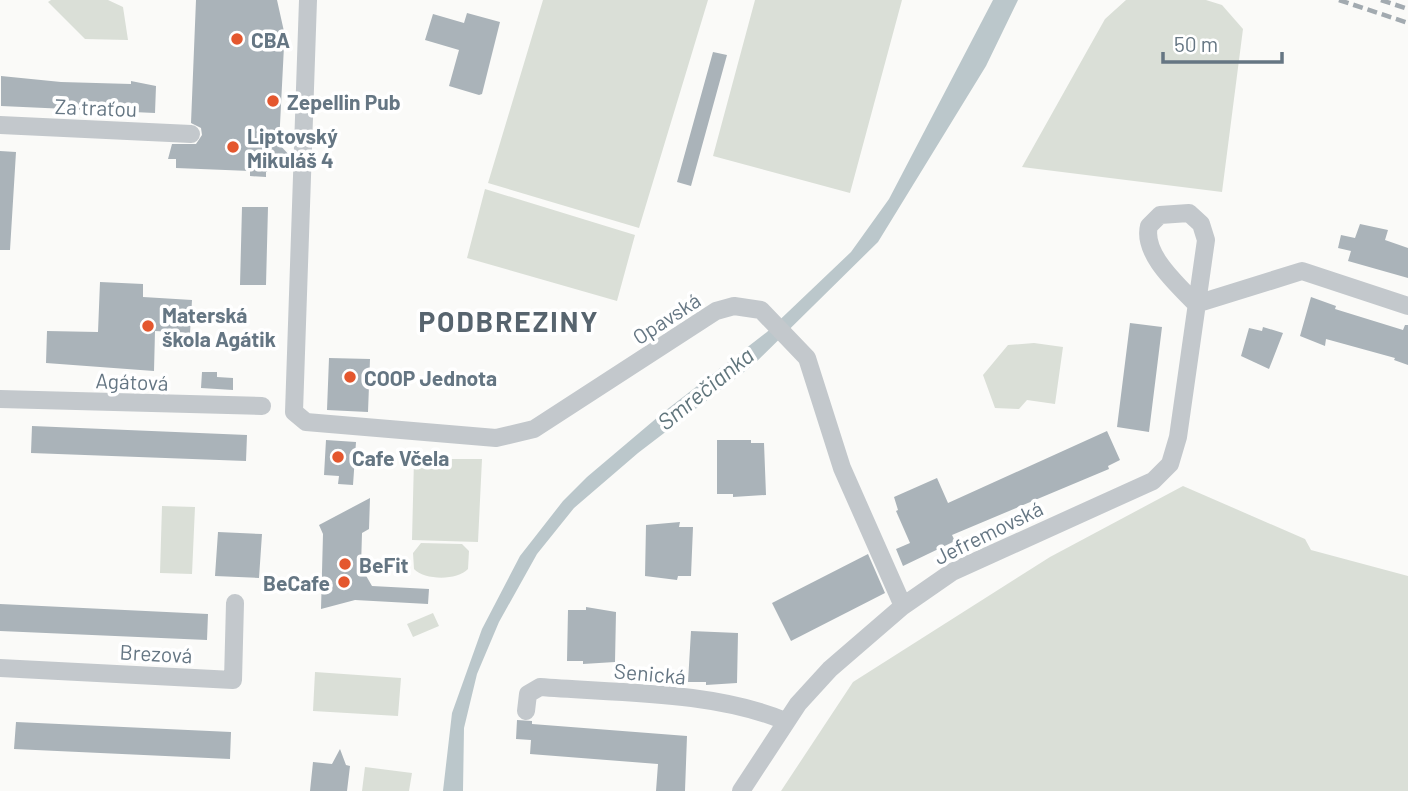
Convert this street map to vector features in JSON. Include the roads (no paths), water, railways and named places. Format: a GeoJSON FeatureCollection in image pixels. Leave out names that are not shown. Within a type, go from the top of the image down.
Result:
{"type":"FeatureCollection","features":[{"type":"Feature","properties":{"kind":"street","name":"Opavská"},"geometry":{"type":"LineString","coordinates":[[308,0],[294,405],[298,417],[306,422],[496,438],[517,435],[534,429],[716,311],[734,306],[761,310],[807,358],[842,468],[903,606]]}},
{"type":"Feature","properties":{"kind":"street","name":"Za traťou"},"geometry":{"type":"LineString","coordinates":[[0,125],[191,134]]}},
{"type":"Feature","properties":{"kind":"street","name":"Jefremovská"},"geometry":{"type":"LineString","coordinates":[[741,791],[785,720],[830,669],[903,606],[952,572],[1153,481],[1165,472],[1178,437],[1196,304],[1205,232],[1196,218],[1188,214],[1160,215],[1149,226],[1148,241],[1178,286],[1196,304]]}},
{"type":"Feature","properties":{"kind":"street"},"geometry":{"type":"LineString","coordinates":[[1196,304],[1302,271],[1408,306]]}},
{"type":"Feature","properties":{"kind":"street","name":"Agátová"},"geometry":{"type":"LineString","coordinates":[[0,399],[262,406]]}},
{"type":"Feature","properties":{"kind":"street","name":"Brezová"},"geometry":{"type":"LineString","coordinates":[[0,668],[233,680],[235,603]]}},
{"type":"Feature","properties":{"kind":"street","name":"Senická"},"geometry":{"type":"LineString","coordinates":[[526,711],[528,694],[540,687],[703,701],[761,712],[785,720]]}},
{"type":"Feature","properties":{"kind":"water","name":"Smrečianka"},"geometry":{"type":"Polygon","coordinates":[[[993,0],[1018,0],[986,66],[878,242],[753,365],[638,453],[574,508],[537,554],[499,622],[477,674],[464,728],[463,791],[443,791],[452,713],[482,629],[520,556],[563,501],[587,477],[665,411],[767,332],[851,252],[889,199],[993,0]]]}},
{"type":"Feature","properties":{"kind":"railway"},"geometry":{"type":"LineString","coordinates":[[1339,0],[1408,23]]}},
{"type":"Feature","properties":{"kind":"railway"},"geometry":{"type":"LineString","coordinates":[[1381,0],[1408,9]]}},
{"type":"Feature","properties":{"kind":"place","name":"CBA"},"geometry":{"type":"Point","coordinates":[237,39]}},
{"type":"Feature","properties":{"kind":"place","name":"Zepellin Pub"},"geometry":{"type":"Point","coordinates":[273,101]}},
{"type":"Feature","properties":{"kind":"place","name":"Liptovský Mikuláš 4"},"geometry":{"type":"Point","coordinates":[233,147]}},
{"type":"Feature","properties":{"kind":"place","name":"Materská škola Agátik"},"geometry":{"type":"Point","coordinates":[148,326]}},
{"type":"Feature","properties":{"kind":"place","name":"COOP Jednota"},"geometry":{"type":"Point","coordinates":[350,377]}},
{"type":"Feature","properties":{"kind":"place","name":"Cafe Včela"},"geometry":{"type":"Point","coordinates":[338,457]}},
{"type":"Feature","properties":{"kind":"place","name":"BeFit"},"geometry":{"type":"Point","coordinates":[345,564]}},
{"type":"Feature","properties":{"kind":"place","name":"BeCafe"},"geometry":{"type":"Point","coordinates":[344,582]}},
{"type":"Feature","properties":{"kind":"district","name":"PODBREZINY"},"geometry":{"type":"Point","coordinates":[509,321]}}]}
